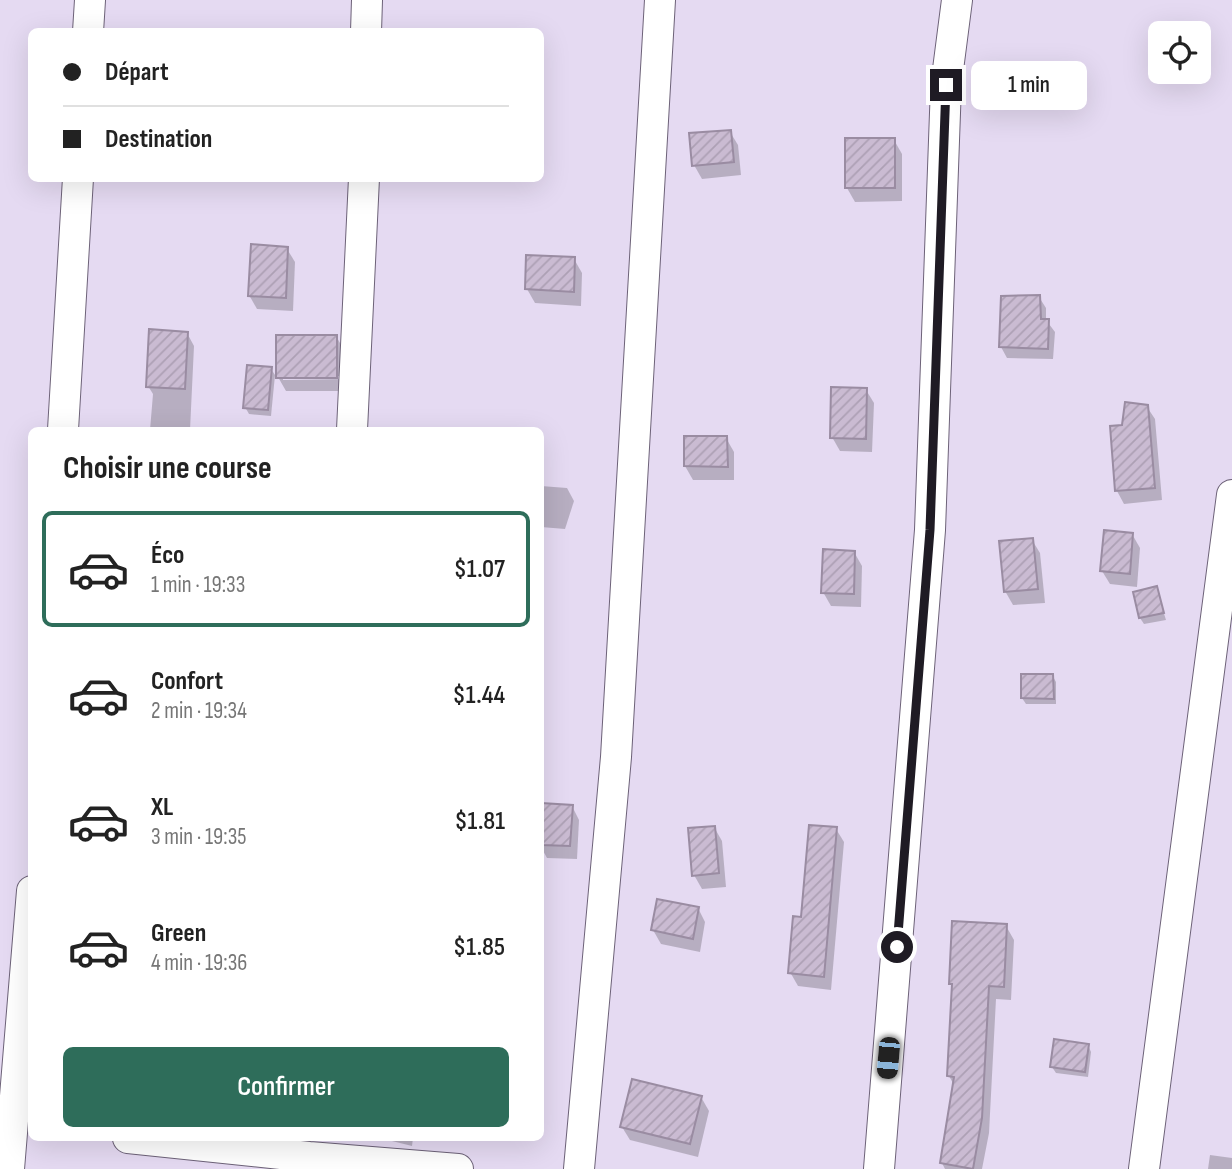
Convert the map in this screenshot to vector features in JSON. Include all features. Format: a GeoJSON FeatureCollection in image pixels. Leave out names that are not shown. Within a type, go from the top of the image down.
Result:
{"type":"FeatureCollection","features":[{"type":"Feature","properties":{"kind":"street"},"geometry":{"type":"LineString","coordinates":[[88,28],[90,0]]}},
{"type":"Feature","properties":{"kind":"street"},"geometry":{"type":"LineString","coordinates":[[366,28],[367,0]]}},
{"type":"Feature","properties":{"kind":"street"},"geometry":{"type":"LineString","coordinates":[[579,1169],[616,757],[660,0]]}},
{"type":"Feature","properties":{"kind":"street"},"geometry":{"type":"LineString","coordinates":[[879,1169],[930,530],[946,85],[957,0]]}},
{"type":"Feature","properties":{"kind":"street"},"geometry":{"type":"LineString","coordinates":[[63,427],[78,182]]}},
{"type":"Feature","properties":{"kind":"street"},"geometry":{"type":"LineString","coordinates":[[352,427],[364,182]]}},
{"type":"Feature","properties":{"kind":"street"},"geometry":{"type":"LineString","coordinates":[[1144,1169],[1232,495]]}},
{"type":"Feature","properties":{"kind":"street"},"geometry":{"type":"LineString","coordinates":[[9,1169],[23,1126],[28,995]]}},
{"type":"Feature","properties":{"kind":"street"},"geometry":{"type":"LineString","coordinates":[[162,1141],[458,1169]]}},
{"type":"Feature","properties":{"kind":"building"},"geometry":{"type":"Polygon","coordinates":[[[731,130],[734,162],[692,166],[689,133],[731,130]]]}},
{"type":"Feature","properties":{"kind":"building"},"geometry":{"type":"Polygon","coordinates":[[[845,138],[895,138],[895,188],[845,188],[845,138]]]}},
{"type":"Feature","properties":{"kind":"building"},"geometry":{"type":"Polygon","coordinates":[[[251,244],[288,247],[286,298],[248,296],[251,244]]]}},
{"type":"Feature","properties":{"kind":"building"},"geometry":{"type":"Polygon","coordinates":[[[526,255],[575,257],[574,292],[525,289],[526,255]]]}},
{"type":"Feature","properties":{"kind":"building"},"geometry":{"type":"Polygon","coordinates":[[[1040,295],[1041,319],[1049,319],[1048,349],[999,347],[1001,296],[1040,295]]]}},
{"type":"Feature","properties":{"kind":"building"},"geometry":{"type":"Polygon","coordinates":[[[149,329],[188,332],[185,389],[146,387],[149,329]]]}},
{"type":"Feature","properties":{"kind":"building"},"geometry":{"type":"Polygon","coordinates":[[[276,335],[337,335],[337,378],[276,378],[276,335]]]}},
{"type":"Feature","properties":{"kind":"building"},"geometry":{"type":"Polygon","coordinates":[[[247,365],[272,367],[268,410],[243,408],[247,365]]]}},
{"type":"Feature","properties":{"kind":"building"},"geometry":{"type":"Polygon","coordinates":[[[831,387],[867,388],[866,439],[830,438],[831,387]]]}},
{"type":"Feature","properties":{"kind":"building"},"geometry":{"type":"Polygon","coordinates":[[[1125,402],[1148,405],[1155,488],[1115,491],[1110,426],[1122,425],[1125,402]]]}},
{"type":"Feature","properties":{"kind":"building"},"geometry":{"type":"Polygon","coordinates":[[[684,436],[727,436],[728,467],[684,466],[684,436]]]}},
{"type":"Feature","properties":{"kind":"building"},"geometry":{"type":"Polygon","coordinates":[[[1104,530],[1133,533],[1130,574],[1100,571],[1104,530]]]}},
{"type":"Feature","properties":{"kind":"building"},"geometry":{"type":"Polygon","coordinates":[[[1033,538],[1038,589],[1004,592],[999,541],[1033,538]]]}},
{"type":"Feature","properties":{"kind":"building"},"geometry":{"type":"Polygon","coordinates":[[[823,549],[855,551],[854,594],[821,593],[823,549]]]}},
{"type":"Feature","properties":{"kind":"building"},"geometry":{"type":"Polygon","coordinates":[[[1157,586],[1164,613],[1139,618],[1133,592],[1157,586]]]}},
{"type":"Feature","properties":{"kind":"building"},"geometry":{"type":"Polygon","coordinates":[[[1021,674],[1053,674],[1054,699],[1021,698],[1021,674]]]}},
{"type":"Feature","properties":{"kind":"building"},"geometry":{"type":"Polygon","coordinates":[[[544,803],[573,805],[570,846],[544,845],[544,803]]]}},
{"type":"Feature","properties":{"kind":"building"},"geometry":{"type":"Polygon","coordinates":[[[809,825],[837,827],[824,977],[788,973],[793,916],[801,917],[809,825]]]}},
{"type":"Feature","properties":{"kind":"building"},"geometry":{"type":"Polygon","coordinates":[[[715,826],[719,873],[692,876],[688,828],[715,826]]]}},
{"type":"Feature","properties":{"kind":"building"},"geometry":{"type":"Polygon","coordinates":[[[657,899],[699,907],[693,939],[651,930],[657,899]]]}},
{"type":"Feature","properties":{"kind":"building"},"geometry":{"type":"Polygon","coordinates":[[[952,921],[1007,924],[1004,987],[989,986],[982,1118],[973,1169],[940,1163],[954,1077],[947,1076],[952,921]]]}},
{"type":"Feature","properties":{"kind":"building"},"geometry":{"type":"Polygon","coordinates":[[[1054,1039],[1089,1044],[1085,1072],[1050,1067],[1054,1039]]]}},
{"type":"Feature","properties":{"kind":"building"},"geometry":{"type":"Polygon","coordinates":[[[632,1079],[702,1096],[690,1144],[620,1127],[632,1079]]]}},
{"type":"Feature","properties":{"kind":"route"},"geometry":{"type":"LineString","coordinates":[[897,947],[930,530],[946,85]]}}]}
